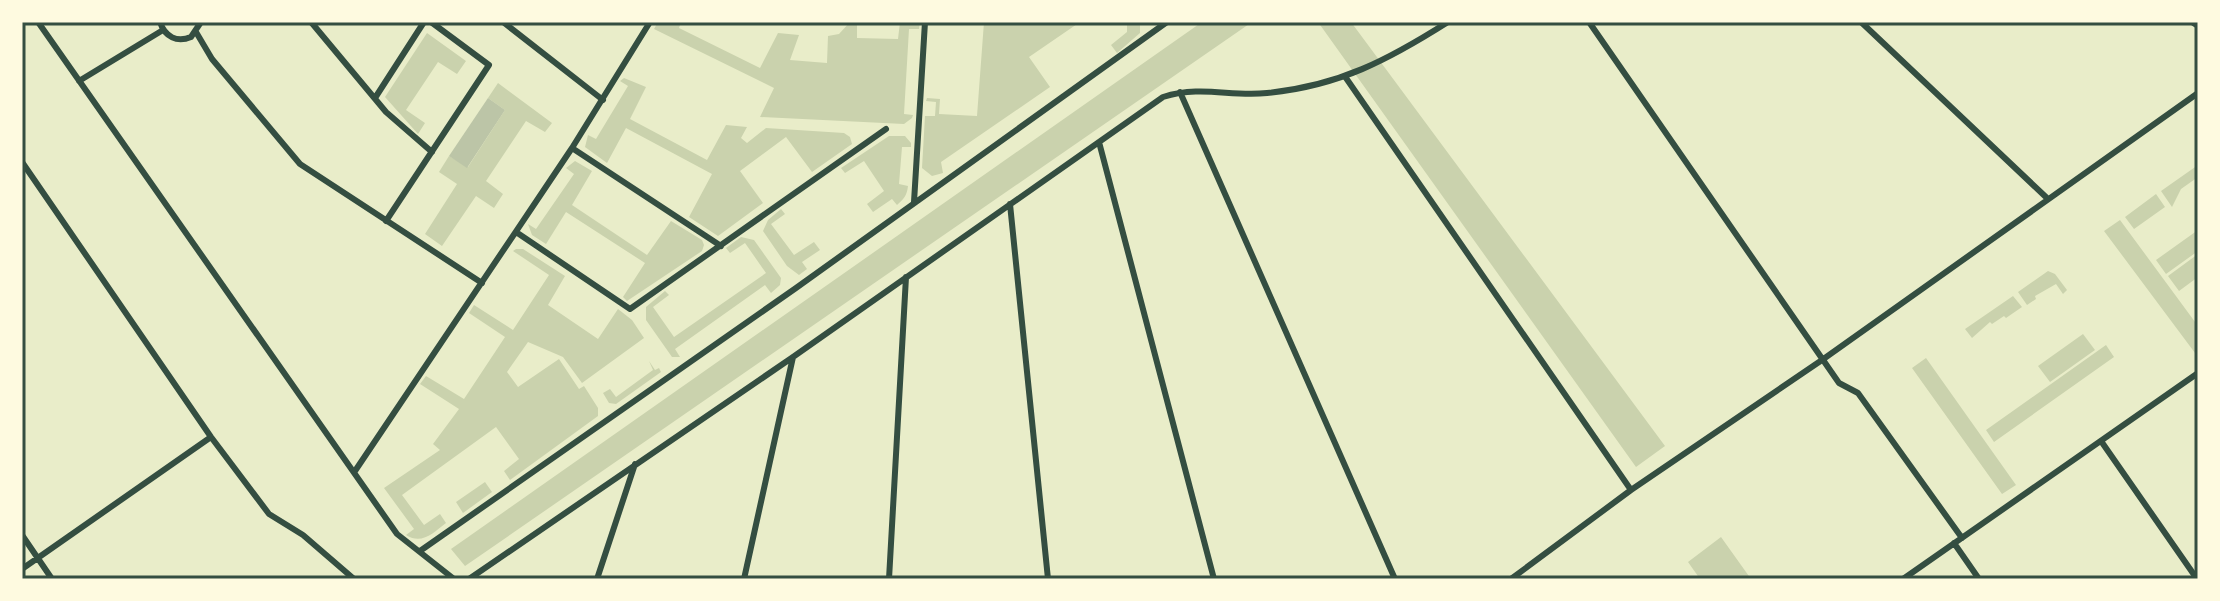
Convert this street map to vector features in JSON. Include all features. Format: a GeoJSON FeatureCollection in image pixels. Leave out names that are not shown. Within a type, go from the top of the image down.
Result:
{"type":"FeatureCollection","features":[{"type":"Feature","properties":{"kind":"street"},"geometry":{"type":"LineString","coordinates":[[38,22],[397,534],[454,579]]}},
{"type":"Feature","properties":{"kind":"street"},"geometry":{"type":"LineString","coordinates":[[79,81],[161,26],[179,40],[191,37],[201,22]]}},
{"type":"Feature","properties":{"kind":"street"},"geometry":{"type":"LineString","coordinates":[[311,22],[386,112],[432,152]]}},
{"type":"Feature","properties":{"kind":"street"},"geometry":{"type":"LineString","coordinates":[[375,98],[424,22]]}},
{"type":"Feature","properties":{"kind":"street"},"geometry":{"type":"LineString","coordinates":[[386,221],[489,65],[431,22]]}},
{"type":"Feature","properties":{"kind":"street"},"geometry":{"type":"LineString","coordinates":[[503,22],[603,100]]}},
{"type":"Feature","properties":{"kind":"street"},"geometry":{"type":"LineString","coordinates":[[355,471],[572,148],[650,22]]}},
{"type":"Feature","properties":{"kind":"street"},"geometry":{"type":"LineString","coordinates":[[914,202],[925,22]]}},
{"type":"Feature","properties":{"kind":"street"},"geometry":{"type":"LineString","coordinates":[[1148,22],[1152,32]]}},
{"type":"Feature","properties":{"kind":"street"},"geometry":{"type":"LineString","coordinates":[[420,551],[796,288],[1167,22]]}},
{"type":"Feature","properties":{"kind":"street"},"geometry":{"type":"LineString","coordinates":[[469,579],[793,357],[1163,97],[1190,90],[1266,94],[1346,78],[1398,54],[1448,22]]}},
{"type":"Feature","properties":{"kind":"street"},"geometry":{"type":"LineString","coordinates":[[1589,22],[1822,360],[1842,386],[1858,393],[1962,538]]}},
{"type":"Feature","properties":{"kind":"street"},"geometry":{"type":"LineString","coordinates":[[1861,22],[2048,199]]}},
{"type":"Feature","properties":{"kind":"street"},"geometry":{"type":"LineString","coordinates":[[2192,22],[2198,26]]}},
{"type":"Feature","properties":{"kind":"street"},"geometry":{"type":"LineString","coordinates":[[196,32],[212,59],[300,164],[482,283]]}},
{"type":"Feature","properties":{"kind":"street"},"geometry":{"type":"LineString","coordinates":[[1346,78],[1631,490]]}},
{"type":"Feature","properties":{"kind":"street"},"geometry":{"type":"LineString","coordinates":[[1180,92],[1395,579]]}},
{"type":"Feature","properties":{"kind":"street"},"geometry":{"type":"LineString","coordinates":[[1511,579],[1631,490],[1822,360],[2198,93]]}},
{"type":"Feature","properties":{"kind":"street"},"geometry":{"type":"LineString","coordinates":[[516,232],[630,309],[886,129]]}},
{"type":"Feature","properties":{"kind":"street"},"geometry":{"type":"LineString","coordinates":[[1099,142],[1214,579]]}},
{"type":"Feature","properties":{"kind":"street"},"geometry":{"type":"LineString","coordinates":[[572,148],[721,246]]}},
{"type":"Feature","properties":{"kind":"street"},"geometry":{"type":"LineString","coordinates":[[22,162],[211,437],[269,514],[303,535],[354,579]]}},
{"type":"Feature","properties":{"kind":"street"},"geometry":{"type":"LineString","coordinates":[[1010,204],[1048,579]]}},
{"type":"Feature","properties":{"kind":"street"},"geometry":{"type":"LineString","coordinates":[[889,579],[906,277]]}},
{"type":"Feature","properties":{"kind":"street"},"geometry":{"type":"LineString","coordinates":[[744,579],[793,357]]}},
{"type":"Feature","properties":{"kind":"street"},"geometry":{"type":"LineString","coordinates":[[1903,579],[2198,373]]}},
{"type":"Feature","properties":{"kind":"street"},"geometry":{"type":"LineString","coordinates":[[22,569],[211,437]]}},
{"type":"Feature","properties":{"kind":"street"},"geometry":{"type":"LineString","coordinates":[[2101,441],[2197,579]]}},
{"type":"Feature","properties":{"kind":"street"},"geometry":{"type":"LineString","coordinates":[[597,579],[635,464]]}},
{"type":"Feature","properties":{"kind":"street"},"geometry":{"type":"LineString","coordinates":[[22,535],[52,579]]}},
{"type":"Feature","properties":{"kind":"street"},"geometry":{"type":"LineString","coordinates":[[1954,543],[1979,579]]}},
{"type":"Feature","properties":{"kind":"green space"},"geometry":{"type":"Polygon","coordinates":[[[658,22],[681,22],[679,28],[760,68],[778,33],[799,35],[790,60],[827,63],[828,36],[839,34],[850,22],[857,22],[857,38],[898,39],[900,22],[920,22],[919,29],[909,29],[904,114],[913,115],[912,118],[904,124],[760,117],[774,88],[654,29],[658,22]]]}},
{"type":"Feature","properties":{"kind":"green space"},"geometry":{"type":"Polygon","coordinates":[[[984,22],[1080,22],[1029,57],[1050,87],[941,162],[943,173],[932,176],[922,168],[925,116],[935,116],[936,102],[926,101],[927,98],[940,99],[939,114],[977,116],[984,22]]]}},
{"type":"Feature","properties":{"kind":"green space"},"geometry":{"type":"Polygon","coordinates":[[[1127,22],[1140,22],[1140,33],[1117,53],[1111,45],[1127,32],[1127,22]]]}},
{"type":"Feature","properties":{"kind":"green space"},"geometry":{"type":"Polygon","coordinates":[[[1202,22],[1252,22],[465,566],[451,549],[1202,22]]]}},
{"type":"Feature","properties":{"kind":"green space"},"geometry":{"type":"Polygon","coordinates":[[[1318,22],[1351,22],[1665,446],[1636,467],[1318,22]]]}},
{"type":"Feature","properties":{"kind":"green space"},"geometry":{"type":"Polygon","coordinates":[[[427,33],[466,61],[457,74],[438,62],[406,110],[425,123],[418,134],[385,97],[427,33]]]}},
{"type":"Feature","properties":{"kind":"green space"},"geometry":{"type":"Polygon","coordinates":[[[624,78],[646,87],[630,119],[707,160],[726,125],[747,127],[741,138],[747,143],[766,128],[844,133],[850,137],[852,144],[812,172],[786,137],[740,171],[763,203],[718,236],[689,217],[712,174],[626,128],[607,163],[585,147],[588,135],[596,139],[628,86],[620,81],[624,78]]]}},
{"type":"Feature","properties":{"kind":"green space"},"geometry":{"type":"Polygon","coordinates":[[[498,83],[552,123],[545,132],[526,121],[486,181],[503,194],[494,208],[476,196],[442,246],[425,234],[457,184],[439,172],[449,156],[468,167],[505,110],[488,98],[498,83]]]}},
{"type":"Feature","properties":{"kind":"green space"},"geometry":{"type":"Polygon","coordinates":[[[889,136],[905,136],[911,143],[911,147],[902,147],[899,184],[908,186],[908,189],[897,205],[892,199],[873,212],[867,204],[884,191],[864,161],[845,173],[841,168],[889,136]]]}},
{"type":"Feature","properties":{"kind":"green space"},"geometry":{"type":"Polygon","coordinates":[[[575,161],[592,171],[572,205],[647,255],[671,221],[702,240],[702,251],[627,301],[623,297],[645,263],[566,212],[546,244],[532,235],[528,224],[536,229],[574,174],[566,168],[575,161]]]}},
{"type":"Feature","properties":{"kind":"green space"},"geometry":{"type":"Polygon","coordinates":[[[2198,165],[2198,177],[2181,189],[2172,207],[2161,191],[2198,165]]]}},
{"type":"Feature","properties":{"kind":"green space"},"geometry":{"type":"Polygon","coordinates":[[[2156,194],[2165,207],[2134,229],[2125,217],[2156,194]]]}},
{"type":"Feature","properties":{"kind":"green space"},"geometry":{"type":"Polygon","coordinates":[[[781,209],[785,214],[771,224],[794,255],[814,242],[820,250],[802,262],[807,269],[799,275],[787,266],[763,231],[768,220],[781,209]]]}},
{"type":"Feature","properties":{"kind":"green space"},"geometry":{"type":"Polygon","coordinates":[[[2120,220],[2198,326],[2198,357],[2104,231],[2120,220]]]}},
{"type":"Feature","properties":{"kind":"green space"},"geometry":{"type":"Polygon","coordinates":[[[2198,230],[2198,251],[2166,274],[2156,260],[2198,230]]]}},
{"type":"Feature","properties":{"kind":"green space"},"geometry":{"type":"Polygon","coordinates":[[[741,237],[754,240],[781,278],[780,285],[771,293],[765,285],[675,349],[680,357],[672,357],[646,320],[646,307],[665,291],[669,295],[653,307],[674,337],[766,273],[745,243],[730,253],[726,248],[741,237]]]}},
{"type":"Feature","properties":{"kind":"green space"},"geometry":{"type":"Polygon","coordinates":[[[523,249],[565,276],[548,305],[598,339],[618,309],[632,320],[644,338],[582,383],[563,357],[528,342],[507,372],[518,387],[559,359],[579,389],[584,386],[598,408],[598,416],[510,480],[504,471],[519,459],[496,427],[402,495],[424,525],[440,514],[446,523],[427,536],[412,538],[406,535],[414,529],[384,488],[440,450],[433,444],[459,409],[420,384],[426,376],[464,399],[505,337],[469,313],[474,305],[513,330],[549,275],[513,251],[523,249]]]}},
{"type":"Feature","properties":{"kind":"green space"},"geometry":{"type":"Polygon","coordinates":[[[2198,254],[2198,277],[2179,291],[2168,276],[2198,254]]]}},
{"type":"Feature","properties":{"kind":"green space"},"geometry":{"type":"Polygon","coordinates":[[[2048,271],[2055,274],[2067,290],[2063,294],[2056,284],[2035,296],[2036,299],[2027,305],[2018,292],[2048,271]]]}},
{"type":"Feature","properties":{"kind":"green space"},"geometry":{"type":"Polygon","coordinates":[[[2013,296],[2022,307],[2006,318],[2004,316],[1992,324],[1990,322],[1972,338],[1965,329],[2013,296]]]}},
{"type":"Feature","properties":{"kind":"green space"},"geometry":{"type":"Polygon","coordinates":[[[2083,334],[2095,350],[2050,382],[2038,366],[2083,334]]]}},
{"type":"Feature","properties":{"kind":"green space"},"geometry":{"type":"Polygon","coordinates":[[[2106,345],[2114,357],[1994,442],[1986,430],[2106,345]]]}},
{"type":"Feature","properties":{"kind":"green space"},"geometry":{"type":"Polygon","coordinates":[[[1926,358],[2016,485],[2002,494],[1912,368],[1926,358]]]}},
{"type":"Feature","properties":{"kind":"green space"},"geometry":{"type":"Polygon","coordinates":[[[649,361],[655,370],[659,368],[661,372],[616,404],[609,403],[603,393],[610,389],[616,397],[653,370],[649,361]]]}},
{"type":"Feature","properties":{"kind":"green space"},"geometry":{"type":"Polygon","coordinates":[[[485,482],[492,492],[463,513],[456,502],[485,482]]]}},
{"type":"Feature","properties":{"kind":"green space"},"geometry":{"type":"Polygon","coordinates":[[[1721,537],[1751,579],[1700,579],[1688,562],[1721,537]]]}},
{"type":"Feature","properties":{"kind":"building"},"geometry":{"type":"Polygon","coordinates":[[[488,98],[505,110],[467,168],[449,156],[488,98]]]}}]}
